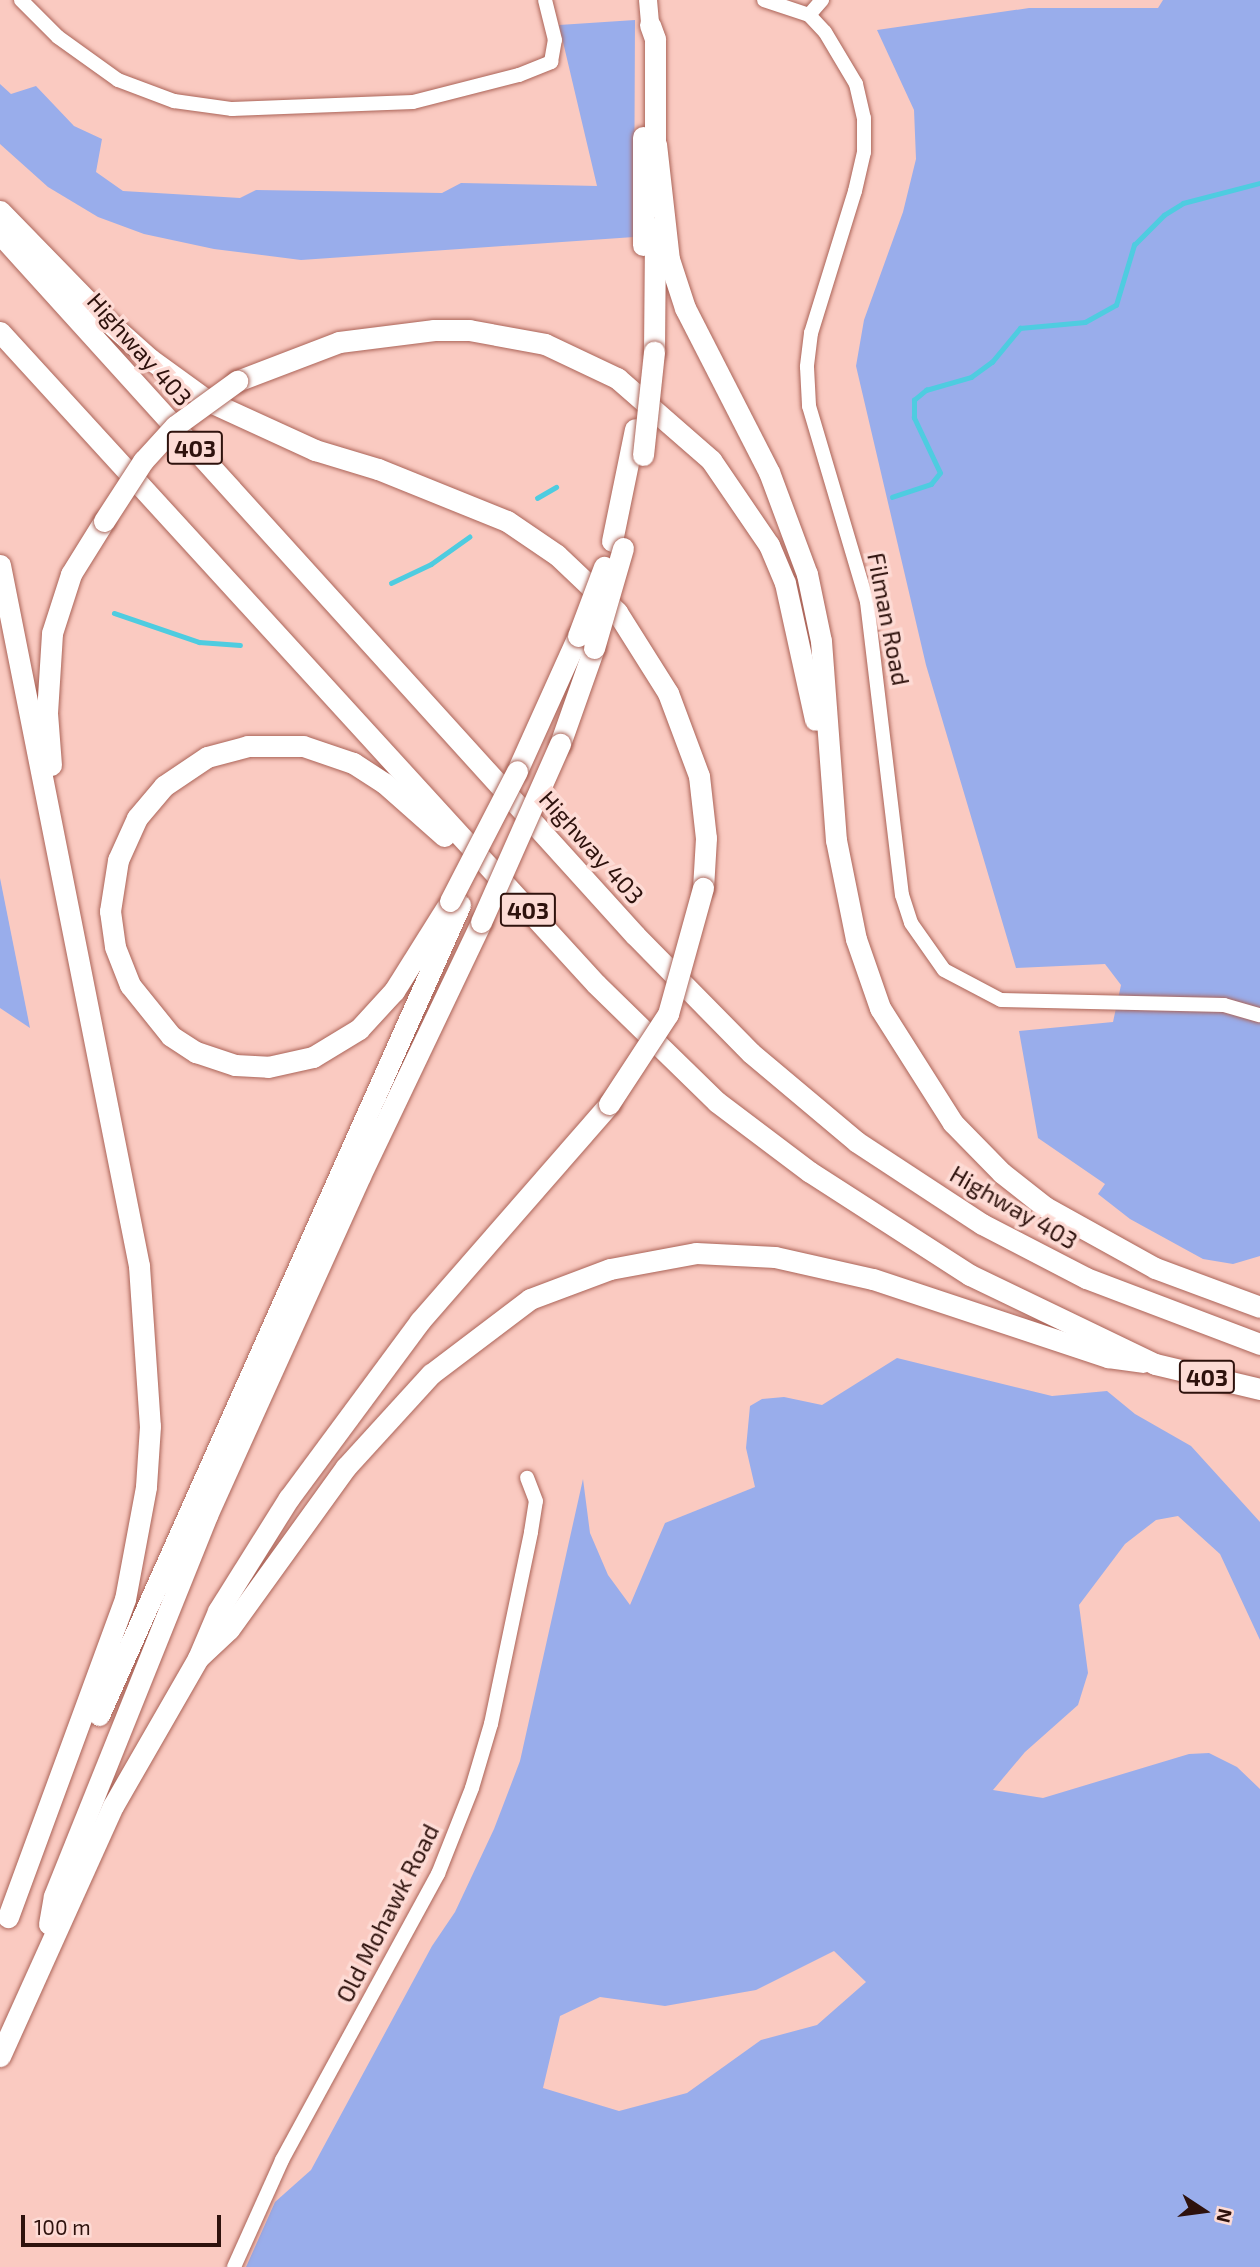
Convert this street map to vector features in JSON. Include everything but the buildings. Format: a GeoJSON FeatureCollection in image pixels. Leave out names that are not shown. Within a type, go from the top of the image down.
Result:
{"type":"FeatureCollection","features":[{"type":"Feature","properties":{"kind":"highway"},"geometry":{"type":"LineString","coordinates":[[44,1951],[54,1896],[207,1516],[360,1176],[481,922],[560,744],[586,642],[618,545],[643,455],[656,144],[655,39],[650,25]]}},
{"type":"Feature","properties":{"kind":"highway"},"geometry":{"type":"LineString","coordinates":[[618,545],[648,349],[642,38],[650,25]]}},
{"type":"Feature","properties":{"kind":"highway"},"geometry":{"type":"LineString","coordinates":[[656,144],[669,259],[685,308],[769,472],[807,574],[821,641],[831,790]]}},
{"type":"Feature","properties":{"kind":"highway"},"geometry":{"type":"LineString","coordinates":[[0,211],[113,326],[208,401],[315,450],[378,468],[508,521],[557,555],[617,612],[668,693],[699,776],[706,838],[703,888],[668,1014],[649,1050],[609,1104],[412,1332],[289,1498],[218,1611],[198,1658],[113,1806],[44,1951],[0,2056]]}},
{"type":"Feature","properties":{"kind":"highway","name":"Highway 403"},"geometry":{"type":"LineString","coordinates":[[0,234],[635,935],[751,1053],[857,1142],[982,1224],[1086,1278],[1260,1344]]}},
{"type":"Feature","properties":{"kind":"highway"},"geometry":{"type":"LineString","coordinates":[[54,842],[47,713],[52,633],[71,574],[143,460],[175,426],[237,382],[339,342],[434,330],[469,330],[545,344],[617,378],[712,460],[769,545],[802,649],[831,790],[856,939],[880,1008],[953,1123],[1002,1173],[1093,1237],[1154,1268],[1260,1307]]}},
{"type":"Feature","properties":{"kind":"highway","name":"403"},"geometry":{"type":"LineString","coordinates":[[0,332],[596,984],[717,1102],[810,1172],[970,1275],[1155,1364],[1260,1389]]}},
{"type":"Feature","properties":{"kind":"highway"},"geometry":{"type":"LineString","coordinates":[[0,565],[139,1266],[150,1426],[146,1487],[125,1599],[0,1937]]}},
{"type":"Feature","properties":{"kind":"highway"},"geometry":{"type":"LineString","coordinates":[[8,1917],[455,903],[538,723],[586,642]]}},
{"type":"Feature","properties":{"kind":"highway"},"geometry":{"type":"LineString","coordinates":[[455,903],[394,991],[359,1029],[313,1057],[268,1067],[235,1065],[196,1052],[171,1036],[130,985],[115,947],[110,911],[118,860],[137,818],[164,786],[207,757],[248,746],[303,746],[353,763],[384,783],[460,849],[492,871]]}},
{"type":"Feature","properties":{"kind":"highway"},"geometry":{"type":"LineString","coordinates":[[198,1658],[229,1629],[346,1467],[431,1374],[530,1299],[610,1269],[696,1253],[775,1257],[873,1279],[1108,1357],[1155,1364]]}},
{"type":"Feature","properties":{"kind":"main road"},"geometry":{"type":"LineString","coordinates":[[648,0],[650,25]]}},
{"type":"Feature","properties":{"kind":"street"},"geometry":{"type":"LineString","coordinates":[[21,0],[58,37],[118,80],[174,101],[232,109],[413,102],[519,75],[551,62],[555,40],[545,0]]}},
{"type":"Feature","properties":{"kind":"street"},"geometry":{"type":"LineString","coordinates":[[764,0],[809,15],[822,0]]}},
{"type":"Feature","properties":{"kind":"street","name":"Filman Road"},"geometry":{"type":"LineString","coordinates":[[809,15],[825,32],[856,84],[864,118],[864,152],[855,191],[811,332],[807,368],[809,406],[867,602],[902,895],[911,923],[928,952],[944,970],[1000,1000],[1224,1005],[1260,1015]]}},
{"type":"Feature","properties":{"kind":"street","name":"Old Mohawk Road"},"geometry":{"type":"LineString","coordinates":[[233,2267],[282,2160],[438,1874],[472,1788],[491,1724],[531,1532],[536,1501],[527,1478]]}},
{"type":"Feature","properties":{"kind":"shaded area"},"geometry":{"type":"Polygon","coordinates":[[[1163,0],[1260,0],[1260,1256],[1233,1264],[1203,1259],[1130,1219],[1098,1194],[1105,1184],[1038,1138],[1019,1031],[1113,1022],[1121,985],[1105,964],[1016,968],[926,665],[856,366],[864,320],[903,212],[916,159],[914,110],[877,30],[1029,8],[1158,8],[1163,0]]]}},
{"type":"Feature","properties":{"kind":"shaded area"},"geometry":{"type":"Polygon","coordinates":[[[635,20],[634,237],[301,260],[214,249],[144,234],[98,217],[48,187],[0,144],[0,84],[11,94],[36,86],[74,126],[102,139],[96,172],[123,191],[240,198],[256,190],[442,193],[461,183],[597,186],[559,25],[635,20]]]}},
{"type":"Feature","properties":{"kind":"shaded area"},"geometry":{"type":"Polygon","coordinates":[[[0,878],[30,1028],[0,1008],[0,878]]]}},
{"type":"Feature","properties":{"kind":"shaded area"},"geometry":{"type":"Polygon","coordinates":[[[897,1358],[1052,1396],[1107,1391],[1135,1414],[1191,1446],[1260,1522],[1260,1640],[1220,1554],[1178,1516],[1156,1520],[1125,1544],[1079,1605],[1088,1673],[1078,1705],[1025,1752],[993,1790],[1043,1798],[1189,1754],[1209,1753],[1237,1767],[1260,1789],[1260,2267],[246,2267],[275,2202],[311,2170],[432,1946],[455,1912],[494,1829],[520,1761],[583,1479],[590,1533],[608,1575],[630,1605],[665,1523],[755,1487],[746,1448],[750,1406],[762,1399],[784,1397],[822,1405],[897,1358]],[[834,1951],[756,1990],[665,2006],[600,1997],[560,2016],[543,2088],[619,2111],[687,2093],[761,2040],[817,2025],[866,1982],[834,1951]]]}},
{"type":"Feature","properties":{"kind":"waterway"},"geometry":{"type":"LineString","coordinates":[[892,497],[931,484],[940,473],[914,418],[914,400],[926,390],[971,377],[992,362],[1020,328],[1085,322],[1116,305],[1134,245],[1164,215],[1183,203],[1260,183]]}},
{"type":"Feature","properties":{"kind":"waterway"},"geometry":{"type":"LineString","coordinates":[[537,498],[556,487]]}},
{"type":"Feature","properties":{"kind":"waterway"},"geometry":{"type":"LineString","coordinates":[[391,583],[431,564],[469,537]]}},
{"type":"Feature","properties":{"kind":"waterway"},"geometry":{"type":"LineString","coordinates":[[114,613],[199,642],[240,645]]}}]}
